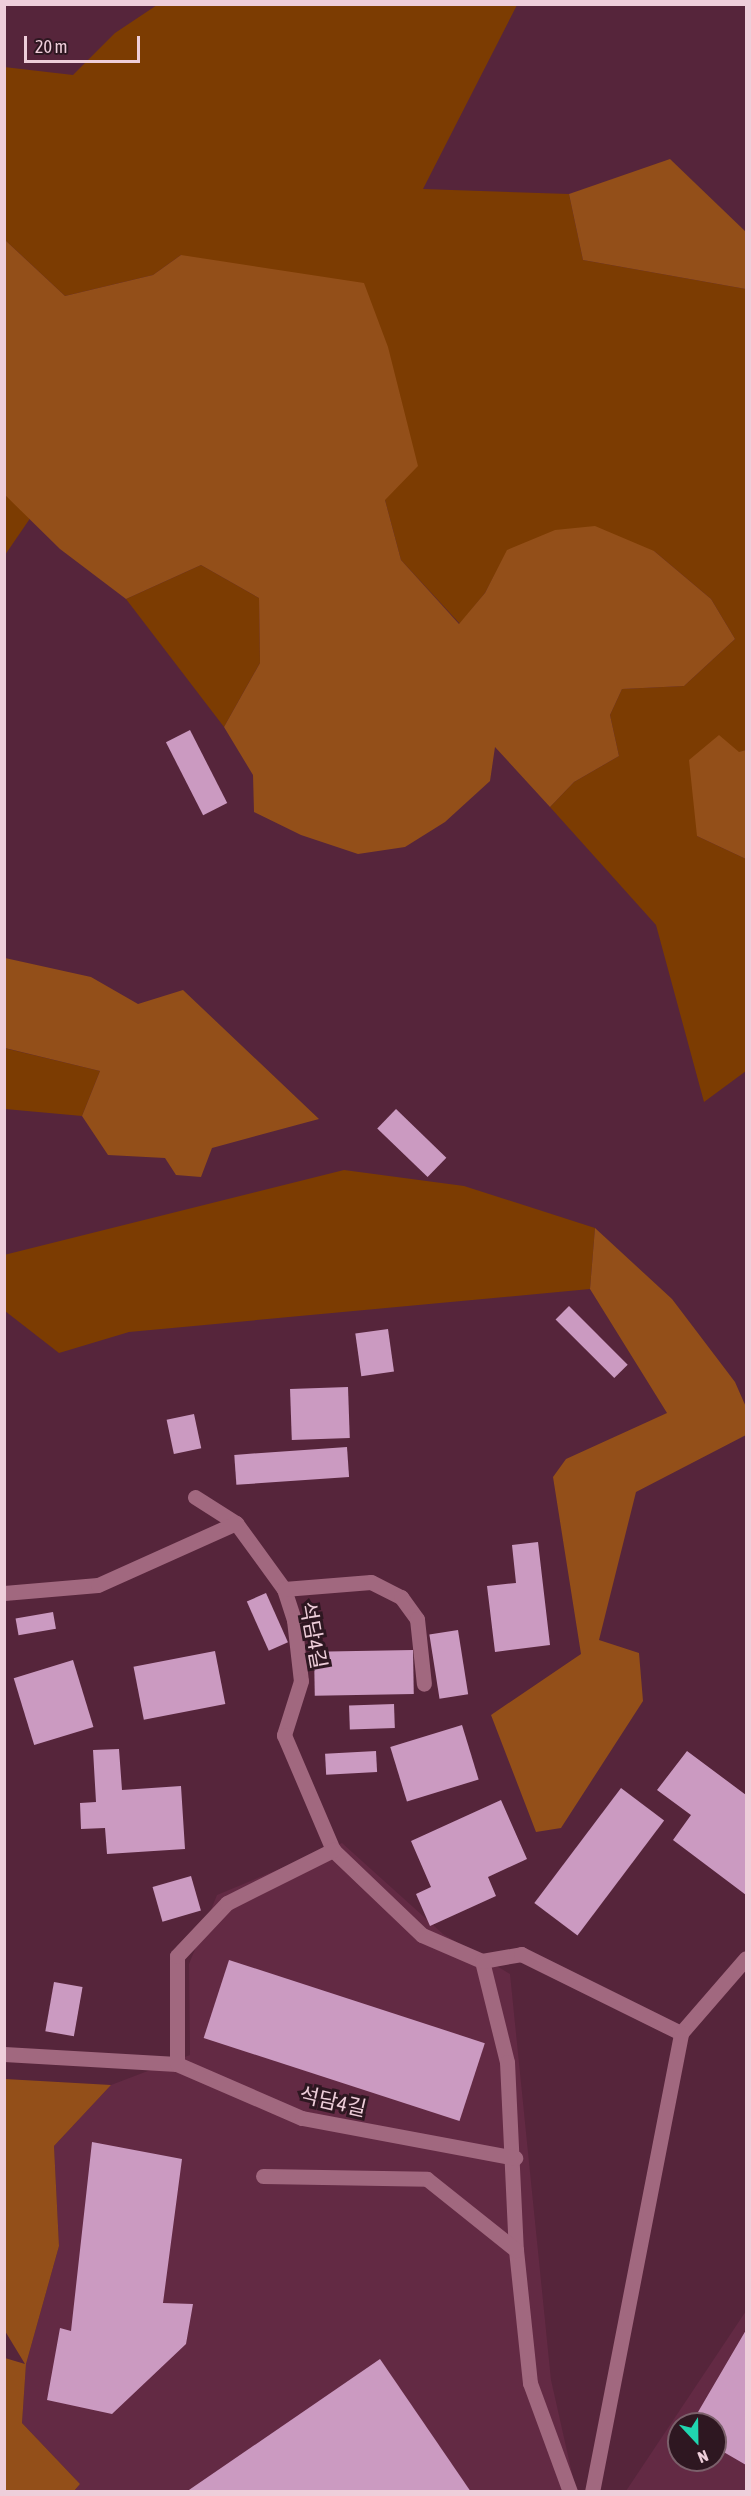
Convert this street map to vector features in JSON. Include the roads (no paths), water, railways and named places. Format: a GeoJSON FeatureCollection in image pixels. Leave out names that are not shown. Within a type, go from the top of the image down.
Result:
{"type":"FeatureCollection","features":[{"type":"Feature","properties":{"kind":"street"},"geometry":{"type":"LineString","coordinates":[[195,1497],[236,1523]]}},
{"type":"Feature","properties":{"kind":"street"},"geometry":{"type":"LineString","coordinates":[[4,1593],[98,1585],[236,1523]]}},
{"type":"Feature","properties":{"kind":"street","name":"석담4길"},"geometry":{"type":"LineString","coordinates":[[236,1523],[284,1589],[294,1620],[301,1681],[284,1735],[333,1850],[422,1935],[482,1961]]}},
{"type":"Feature","properties":{"kind":"street"},"geometry":{"type":"LineString","coordinates":[[284,1589],[371,1582],[401,1597],[417,1619],[424,1684]]}},
{"type":"Feature","properties":{"kind":"street"},"geometry":{"type":"LineString","coordinates":[[177,2064],[177,1956],[227,1903],[333,1850]]}},
{"type":"Feature","properties":{"kind":"street"},"geometry":{"type":"LineString","coordinates":[[570,2492],[530,2383],[516,2250],[515,2158],[507,2062],[482,1961],[521,1954],[681,2033]]}},
{"type":"Feature","properties":{"kind":"street"},"geometry":{"type":"LineString","coordinates":[[592,2492],[681,2033],[747,1958]]}},
{"type":"Feature","properties":{"kind":"street","name":"석담4길"},"geometry":{"type":"LineString","coordinates":[[4,2054],[177,2064],[302,2118],[515,2158]]}},
{"type":"Feature","properties":{"kind":"street"},"geometry":{"type":"LineString","coordinates":[[263,2176],[427,2179],[516,2250]]}}]}
